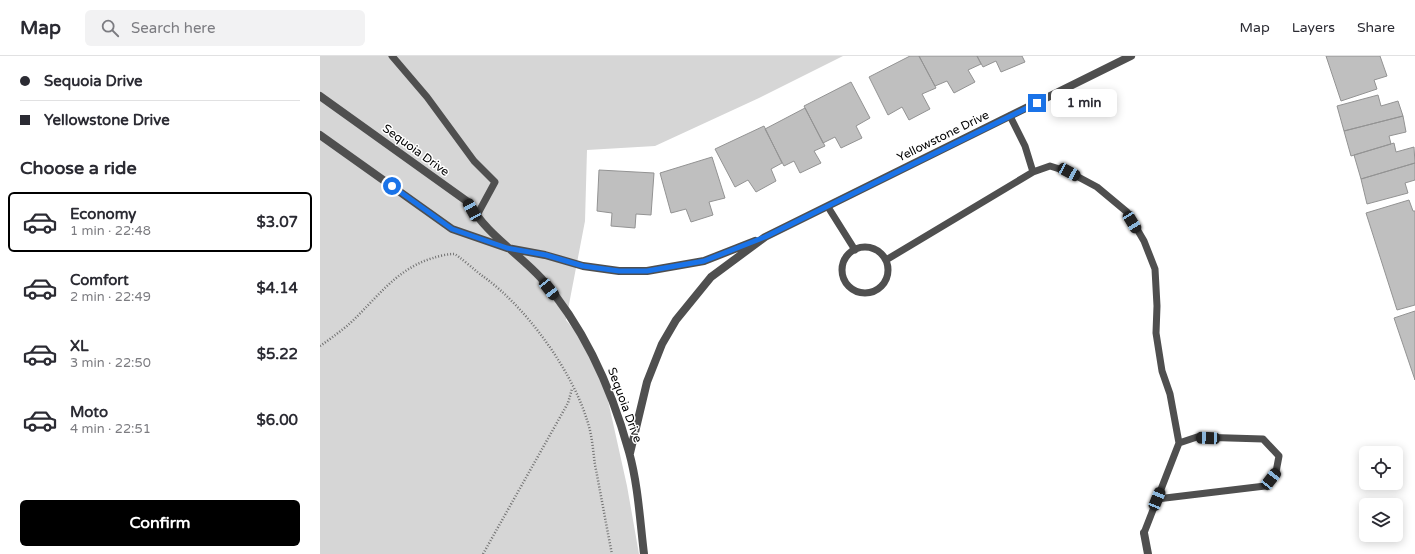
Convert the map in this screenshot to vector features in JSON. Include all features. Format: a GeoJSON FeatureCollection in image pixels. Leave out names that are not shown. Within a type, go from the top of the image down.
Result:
{"type":"FeatureCollection","features":[{"type":"Feature","properties":{"kind":"street","name":"Yellowstone Drive"},"geometry":{"type":"LineString","coordinates":[[507,248],[546,255],[583,266],[619,271],[647,271],[704,261],[765,237],[828,207],[1131,56]]}},
{"type":"Feature","properties":{"kind":"street","name":"Sequoia Drive"},"geometry":{"type":"LineString","coordinates":[[320,96],[468,202],[476,217],[540,278],[558,300],[587,346],[607,387],[630,453],[644,554]]}},
{"type":"Feature","properties":{"kind":"street","name":"Sequoia Drive"},"geometry":{"type":"LineString","coordinates":[[320,135],[452,229],[507,248]]}},
{"type":"Feature","properties":{"kind":"street","name":"Yellowstone Drive"},"geometry":{"type":"LineString","coordinates":[[630,453],[647,382],[662,344],[676,320],[711,277],[765,237]]}},
{"type":"Feature","properties":{"kind":"street"},"geometry":{"type":"LineString","coordinates":[[1144,532],[1148,554]]}},
{"type":"Feature","properties":{"kind":"lane"},"geometry":{"type":"LineString","coordinates":[[392,56],[427,97],[474,161],[495,182],[476,217]]}},
{"type":"Feature","properties":{"kind":"lane"},"geometry":{"type":"LineString","coordinates":[[1010,116],[1025,146],[1033,172]]}},
{"type":"Feature","properties":{"kind":"lane"},"geometry":{"type":"LineString","coordinates":[[886,260],[1033,172],[1050,166],[1069,172],[1096,187],[1127,212],[1144,241],[1155,269],[1157,306],[1156,334],[1162,371],[1170,394],[1179,443],[1144,532]]}},
{"type":"Feature","properties":{"kind":"lane"},"geometry":{"type":"LineString","coordinates":[[828,207],[855,250]]}},
{"type":"Feature","properties":{"kind":"lane"},"geometry":{"type":"LineString","coordinates":[[869,248],[881,254],[886,260],[888,268],[885,283],[872,292],[857,292],[850,287],[843,274],[845,260],[855,250],[869,248]]}},
{"type":"Feature","properties":{"kind":"lane"},"geometry":{"type":"LineString","coordinates":[[1157,499],[1265,486],[1276,472],[1279,456],[1263,439],[1197,437],[1179,443]]}},
{"type":"Feature","properties":{"kind":"path"},"geometry":{"type":"LineString","coordinates":[[320,346],[346,327],[385,287],[406,270],[422,261],[454,254],[459,255],[468,266],[490,281],[526,318],[561,364],[587,421],[612,554]]}},
{"type":"Feature","properties":{"kind":"path"},"geometry":{"type":"LineString","coordinates":[[483,554],[564,410],[573,388]]}},
{"type":"Feature","properties":{"kind":"shaded area"},"geometry":{"type":"Polygon","coordinates":[[[320,56],[843,56],[759,98],[655,146],[587,150],[585,221],[566,320],[587,346],[603,378],[627,486],[639,554],[320,554],[320,56]]]}},
{"type":"Feature","properties":{"kind":"building"},"geometry":{"type":"Polygon","coordinates":[[[910,56],[919,56],[936,88],[922,94],[930,109],[909,120],[902,107],[888,115],[869,77],[910,56]]]}},
{"type":"Feature","properties":{"kind":"building"},"geometry":{"type":"Polygon","coordinates":[[[919,56],[977,56],[981,64],[968,70],[975,82],[954,93],[947,81],[935,86],[919,56]]]}},
{"type":"Feature","properties":{"kind":"building"},"geometry":{"type":"Polygon","coordinates":[[[977,56],[1022,56],[1025,62],[1001,72],[996,61],[983,67],[977,56]]]}},
{"type":"Feature","properties":{"kind":"building"},"geometry":{"type":"Polygon","coordinates":[[[1326,56],[1380,56],[1387,76],[1374,80],[1377,89],[1341,101],[1326,56]]]}},
{"type":"Feature","properties":{"kind":"building"},"geometry":{"type":"Polygon","coordinates":[[[851,82],[870,118],[856,126],[862,138],[841,148],[835,137],[823,143],[804,106],[851,82]]]}},
{"type":"Feature","properties":{"kind":"building"},"geometry":{"type":"Polygon","coordinates":[[[1378,95],[1381,106],[1398,101],[1403,116],[1344,131],[1337,106],[1378,95]]]}},
{"type":"Feature","properties":{"kind":"building"},"geometry":{"type":"Polygon","coordinates":[[[805,108],[825,146],[814,151],[821,163],[800,173],[794,161],[784,166],[765,129],[805,108]]]}},
{"type":"Feature","properties":{"kind":"building"},"geometry":{"type":"Polygon","coordinates":[[[1403,116],[1406,132],[1389,136],[1391,144],[1351,156],[1344,131],[1403,116]]]}},
{"type":"Feature","properties":{"kind":"building"},"geometry":{"type":"Polygon","coordinates":[[[764,126],[782,163],[771,169],[776,181],[756,192],[748,180],[735,187],[715,149],[764,126]]]}},
{"type":"Feature","properties":{"kind":"building"},"geometry":{"type":"Polygon","coordinates":[[[1394,143],[1396,152],[1414,147],[1415,163],[1361,179],[1354,155],[1394,143]]]}},
{"type":"Feature","properties":{"kind":"building"},"geometry":{"type":"Polygon","coordinates":[[[712,157],[725,198],[709,202],[713,215],[691,222],[686,209],[671,213],[660,173],[712,157]]]}},
{"type":"Feature","properties":{"kind":"building"},"geometry":{"type":"Polygon","coordinates":[[[1415,163],[1415,180],[1405,183],[1408,193],[1367,204],[1361,179],[1415,163]]]}},
{"type":"Feature","properties":{"kind":"building"},"geometry":{"type":"Polygon","coordinates":[[[599,170],[654,173],[651,215],[636,214],[635,228],[611,226],[612,213],[597,211],[599,170]]]}},
{"type":"Feature","properties":{"kind":"building"},"geometry":{"type":"Polygon","coordinates":[[[1409,200],[1413,211],[1415,211],[1415,305],[1397,310],[1366,213],[1409,200]]]}},
{"type":"Feature","properties":{"kind":"building"},"geometry":{"type":"Polygon","coordinates":[[[1415,311],[1415,380],[1394,318],[1415,311]]]}},
{"type":"Feature","properties":{"kind":"route"},"geometry":{"type":"LineString","coordinates":[[392,186],[452,229],[507,248],[546,255],[583,266],[619,271],[647,271],[704,261],[765,237],[1037,103]]}}]}
